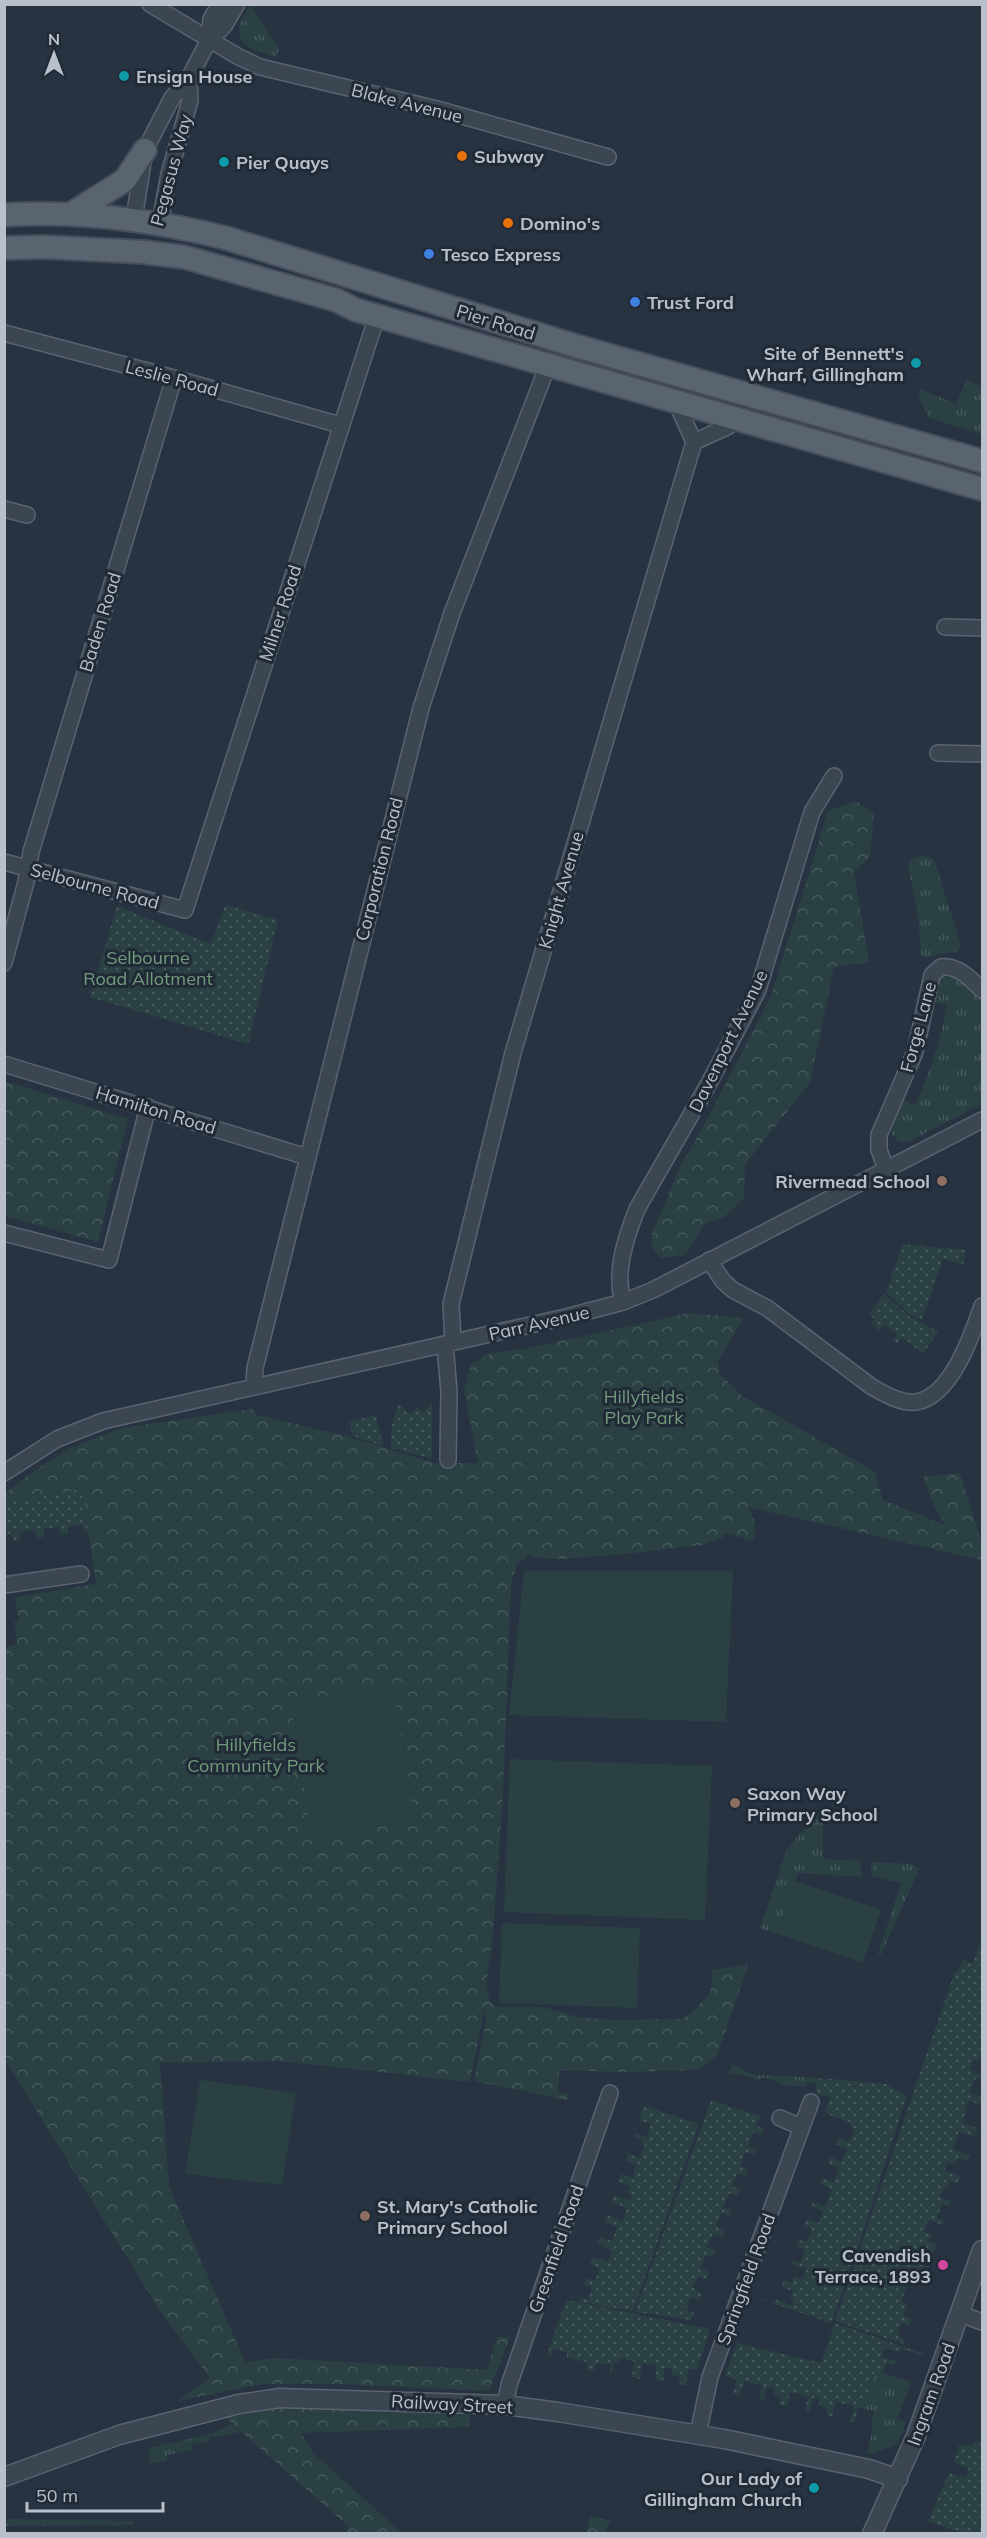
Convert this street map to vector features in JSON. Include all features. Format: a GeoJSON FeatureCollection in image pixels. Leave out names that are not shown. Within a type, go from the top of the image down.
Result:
{"type":"FeatureCollection","features":[{"type":"Feature","properties":{"kind":"main road"},"geometry":{"type":"LineString","coordinates":[[71,214],[125,180],[145,150]]}},
{"type":"Feature","properties":{"kind":"main road","name":"Pier Road"},"geometry":{"type":"LineString","coordinates":[[4,215],[71,214],[134,219],[226,238],[479,317],[982,461]]}},
{"type":"Feature","properties":{"kind":"main road","name":"Pegasus Way"},"geometry":{"type":"LineString","coordinates":[[134,219],[143,252]]}},
{"type":"Feature","properties":{"kind":"main road","name":"Pegasus Way"},"geometry":{"type":"LineString","coordinates":[[143,252],[160,223]]}},
{"type":"Feature","properties":{"kind":"main road","name":"Pier Road"},"geometry":{"type":"LineString","coordinates":[[4,248],[46,247],[143,252],[184,257],[336,300],[356,310],[982,489]]}},
{"type":"Feature","properties":{"kind":"street"},"geometry":{"type":"LineString","coordinates":[[150,4],[209,40]]}},
{"type":"Feature","properties":{"kind":"street","name":"Pegasus Way"},"geometry":{"type":"LineString","coordinates":[[209,40],[211,19],[220,4]]}},
{"type":"Feature","properties":{"kind":"street","name":"Pegasus Way"},"geometry":{"type":"LineString","coordinates":[[134,219],[145,150],[172,98],[189,78],[209,40],[224,26],[237,4]]}},
{"type":"Feature","properties":{"kind":"street","name":"Blake Avenue"},"geometry":{"type":"LineString","coordinates":[[209,40],[260,67],[437,109],[608,157]]}},
{"type":"Feature","properties":{"kind":"street","name":"Pegasus Way"},"geometry":{"type":"LineString","coordinates":[[160,223],[169,174],[190,101],[189,78]]}},
{"type":"Feature","properties":{"kind":"street","name":"Milner Road"},"geometry":{"type":"LineString","coordinates":[[185,910],[377,316]]}},
{"type":"Feature","properties":{"kind":"street","name":"Leslie Road"},"geometry":{"type":"LineString","coordinates":[[4,333],[340,425]]}},
{"type":"Feature","properties":{"kind":"street","name":"Corporation Road"},"geometry":{"type":"LineString","coordinates":[[254,1386],[255,1368],[421,708],[452,613],[548,365]]}},
{"type":"Feature","properties":{"kind":"street","name":"Baden Road"},"geometry":{"type":"LineString","coordinates":[[4,963],[28,868],[174,378]]}},
{"type":"Feature","properties":{"kind":"street"},"geometry":{"type":"LineString","coordinates":[[676,402],[694,442],[729,426],[733,416]]}},
{"type":"Feature","properties":{"kind":"street","name":"Knight Avenue"},"geometry":{"type":"LineString","coordinates":[[448,1460],[451,1304],[513,1053],[694,442]]}},
{"type":"Feature","properties":{"kind":"street"},"geometry":{"type":"LineString","coordinates":[[4,509],[27,515]]}},
{"type":"Feature","properties":{"kind":"street"},"geometry":{"type":"LineString","coordinates":[[945,627],[982,628]]}},
{"type":"Feature","properties":{"kind":"street"},"geometry":{"type":"LineString","coordinates":[[938,753],[982,754]]}},
{"type":"Feature","properties":{"kind":"street","name":"Davenport Avenue"},"geometry":{"type":"LineString","coordinates":[[623,1302],[620,1268],[631,1223],[758,990],[812,812],[834,776]]}},
{"type":"Feature","properties":{"kind":"street","name":"Selbourne Road"},"geometry":{"type":"LineString","coordinates":[[4,861],[185,910]]}},
{"type":"Feature","properties":{"kind":"street","name":"Forge Lane"},"geometry":{"type":"LineString","coordinates":[[886,1169],[879,1150],[879,1136],[915,1052],[932,975],[941,967],[951,967],[964,974],[982,990]]}},
{"type":"Feature","properties":{"kind":"street","name":"Hamilton Road"},"geometry":{"type":"LineString","coordinates":[[4,1064],[307,1157]]}},
{"type":"Feature","properties":{"kind":"street"},"geometry":{"type":"LineString","coordinates":[[4,1233],[109,1260],[148,1107]]}},
{"type":"Feature","properties":{"kind":"street"},"geometry":{"type":"LineString","coordinates":[[982,1120],[709,1260],[723,1281],[733,1290],[766,1308],[872,1387],[891,1398],[916,1402],[938,1392],[965,1353],[982,1306]]}},
{"type":"Feature","properties":{"kind":"street","name":"Parr Avenue"},"geometry":{"type":"LineString","coordinates":[[4,1473],[57,1439],[103,1421],[623,1302],[653,1290],[709,1260]]}},
{"type":"Feature","properties":{"kind":"street"},"geometry":{"type":"LineString","coordinates":[[4,1585],[81,1574]]}},
{"type":"Feature","properties":{"kind":"street","name":"Greenfield Road"},"geometry":{"type":"LineString","coordinates":[[505,2406],[509,2385],[609,2093]]}},
{"type":"Feature","properties":{"kind":"street","name":"Springfield Road"},"geometry":{"type":"LineString","coordinates":[[698,2434],[710,2377],[811,2102]]}},
{"type":"Feature","properties":{"kind":"street"},"geometry":{"type":"LineString","coordinates":[[780,2118],[801,2127]]}},
{"type":"Feature","properties":{"kind":"street","name":"Ingram Road"},"geometry":{"type":"LineString","coordinates":[[875,2533],[961,2314],[982,2250]]}},
{"type":"Feature","properties":{"kind":"street"},"geometry":{"type":"LineString","coordinates":[[961,2314],[982,2322]]}},
{"type":"Feature","properties":{"kind":"street","name":"Railway Street"},"geometry":{"type":"LineString","coordinates":[[6,2472],[188,2416],[239,2404],[280,2398],[505,2406],[558,2412],[698,2434],[851,2465],[898,2479]]}},
{"type":"Feature","properties":{"kind":"green space"},"geometry":{"type":"Polygon","coordinates":[[[251,5],[279,49],[276,57],[254,50],[241,40],[240,25],[251,5]]]}},
{"type":"Feature","properties":{"kind":"green space"},"geometry":{"type":"Polygon","coordinates":[[[967,380],[981,386],[982,383],[982,434],[929,418],[919,398],[920,389],[956,404],[967,380]]]}},
{"type":"Feature","properties":{"kind":"green space"},"geometry":{"type":"Polygon","coordinates":[[[855,801],[874,813],[870,856],[854,873],[869,962],[834,967],[810,1083],[745,1164],[744,1198],[723,1218],[705,1223],[686,1255],[661,1258],[652,1248],[651,1236],[680,1167],[771,996],[828,811],[855,801]]]}},
{"type":"Feature","properties":{"kind":"green space"},"geometry":{"type":"Polygon","coordinates":[[[925,855],[934,859],[961,946],[957,952],[942,953],[927,958],[921,955],[918,915],[908,865],[911,859],[925,855]]]}},
{"type":"Feature","properties":{"kind":"green space","name":"Selbourne Road Allotment"},"geometry":{"type":"Polygon","coordinates":[[[225,905],[278,920],[248,1044],[90,997],[117,906],[211,944],[225,905]]]}},
{"type":"Feature","properties":{"kind":"green space"},"geometry":{"type":"Polygon","coordinates":[[[952,973],[982,998],[982,1104],[910,1141],[901,1143],[892,1135],[892,1122],[903,1100],[915,1106],[930,1068],[942,1030],[947,1004],[933,1002],[939,977],[952,973]]]}},
{"type":"Feature","properties":{"kind":"green space"},"geometry":{"type":"Polygon","coordinates":[[[4,1081],[128,1119],[98,1242],[5,1216],[4,1081]]]}},
{"type":"Feature","properties":{"kind":"green space"},"geometry":{"type":"Polygon","coordinates":[[[903,1244],[966,1250],[963,1265],[943,1259],[922,1320],[910,1315],[886,1292],[903,1244]]]}},
{"type":"Feature","properties":{"kind":"green space"},"geometry":{"type":"Polygon","coordinates":[[[884,1294],[910,1317],[939,1332],[923,1353],[902,1338],[897,1343],[893,1340],[897,1334],[885,1325],[880,1331],[871,1324],[875,1319],[869,1314],[884,1294]]]}},
{"type":"Feature","properties":{"kind":"green space","name":"Hillyfields Community Park"},"geometry":{"type":"Polygon","coordinates":[[[689,1313],[743,1318],[718,1362],[720,1374],[742,1396],[874,1471],[883,1500],[945,1525],[933,1504],[923,1477],[960,1473],[982,1544],[982,1560],[748,1507],[755,1522],[754,1541],[724,1533],[722,1538],[703,1545],[562,1559],[540,1558],[527,1554],[525,1559],[517,1563],[511,1584],[503,1794],[493,1935],[486,1984],[490,2001],[496,2007],[543,2007],[577,2017],[614,2020],[681,2019],[691,2014],[709,1994],[712,1985],[712,1970],[748,1965],[717,2056],[699,2069],[693,2070],[623,2072],[559,2070],[558,2093],[568,2094],[567,2100],[474,2081],[486,2021],[485,2006],[470,2082],[281,2061],[160,2063],[169,2186],[245,2362],[275,2358],[487,2370],[497,2337],[510,2337],[489,2391],[340,2384],[263,2384],[177,2401],[210,2378],[160,2311],[5,2060],[5,1648],[17,1642],[14,1622],[19,1621],[15,1597],[96,1584],[82,1489],[5,1503],[5,1493],[70,1448],[122,1428],[253,1409],[257,1415],[346,1436],[435,1463],[478,1463],[464,1390],[471,1364],[492,1353],[524,1349],[689,1313]]]}},
{"type":"Feature","properties":{"kind":"green space"},"geometry":{"type":"Polygon","coordinates":[[[432,1402],[432,1459],[391,1448],[393,1420],[399,1405],[411,1414],[417,1407],[424,1412],[432,1402]]]}},
{"type":"Feature","properties":{"kind":"green space"},"geometry":{"type":"Polygon","coordinates":[[[376,1415],[383,1446],[353,1436],[349,1422],[376,1415]]]}},
{"type":"Feature","properties":{"kind":"green space"},"geometry":{"type":"Polygon","coordinates":[[[82,1489],[88,1531],[84,1531],[83,1524],[68,1527],[68,1534],[61,1535],[59,1527],[44,1529],[44,1537],[37,1538],[35,1530],[20,1532],[20,1540],[13,1541],[12,1534],[5,1535],[5,1503],[82,1489]]]}},
{"type":"Feature","properties":{"kind":"green space"},"geometry":{"type":"Polygon","coordinates":[[[524,1571],[733,1571],[726,1722],[509,1715],[524,1571]]]}},
{"type":"Feature","properties":{"kind":"green space"},"geometry":{"type":"Polygon","coordinates":[[[393,1685],[415,1821],[312,1838],[290,1702],[393,1685]]]}},
{"type":"Feature","properties":{"kind":"green space"},"geometry":{"type":"Polygon","coordinates":[[[510,1759],[712,1766],[705,1920],[504,1912],[510,1759]]]}},
{"type":"Feature","properties":{"kind":"green space"},"geometry":{"type":"Polygon","coordinates":[[[823,1808],[823,1859],[860,1861],[862,1877],[798,1873],[778,1934],[760,1928],[787,1849],[823,1808]]]}},
{"type":"Feature","properties":{"kind":"green space"},"geometry":{"type":"Polygon","coordinates":[[[872,1862],[912,1864],[919,1869],[881,1955],[878,1954],[901,1883],[871,1876],[872,1862]]]}},
{"type":"Feature","properties":{"kind":"green space"},"geometry":{"type":"Polygon","coordinates":[[[795,1881],[881,1910],[863,1963],[778,1934],[795,1881]]]}},
{"type":"Feature","properties":{"kind":"green space"},"geometry":{"type":"Polygon","coordinates":[[[502,1923],[640,1928],[637,2008],[499,2003],[502,1923]]]}},
{"type":"Feature","properties":{"kind":"green space"},"geometry":{"type":"Polygon","coordinates":[[[980,1943],[982,1944],[982,2053],[979,2061],[973,2059],[970,2070],[982,2075],[982,2080],[976,2078],[969,2093],[982,2097],[982,2105],[968,2101],[963,2123],[977,2128],[974,2136],[959,2132],[953,2149],[969,2155],[967,2161],[958,2158],[956,2164],[948,2162],[944,2171],[960,2176],[958,2183],[950,2181],[948,2187],[944,2187],[940,2197],[951,2201],[949,2206],[942,2203],[937,2218],[945,2221],[943,2225],[928,2220],[924,2232],[931,2234],[929,2241],[937,2244],[933,2253],[919,2249],[917,2255],[924,2258],[922,2265],[929,2267],[926,2276],[919,2274],[916,2282],[909,2280],[901,2302],[907,2305],[903,2316],[911,2319],[909,2325],[901,2322],[897,2336],[904,2339],[903,2344],[835,2321],[954,1974],[959,1970],[962,1960],[973,1963],[980,1943]]]}},
{"type":"Feature","properties":{"kind":"green space"},"geometry":{"type":"Polygon","coordinates":[[[732,2065],[754,2075],[819,2078],[817,2092],[815,2083],[807,2082],[806,2086],[787,2086],[765,2077],[757,2080],[741,2074],[729,2074],[732,2065]]]}},
{"type":"Feature","properties":{"kind":"green space"},"geometry":{"type":"Polygon","coordinates":[[[819,2078],[886,2084],[907,2096],[853,2263],[831,2323],[754,2297],[792,2305],[794,2300],[790,2298],[793,2291],[782,2287],[784,2280],[792,2283],[794,2277],[803,2279],[806,2269],[791,2264],[792,2260],[800,2263],[805,2250],[797,2246],[799,2240],[807,2242],[812,2229],[804,2226],[807,2219],[819,2223],[823,2211],[812,2206],[813,2202],[825,2207],[832,2189],[820,2184],[823,2178],[834,2182],[839,2168],[828,2163],[830,2157],[842,2162],[847,2149],[836,2144],[838,2138],[849,2142],[855,2129],[850,2126],[851,2123],[825,2113],[830,2097],[816,2094],[819,2078]]]}},
{"type":"Feature","properties":{"kind":"green space"},"geometry":{"type":"Polygon","coordinates":[[[200,2080],[296,2093],[282,2185],[185,2174],[200,2080]]]}},
{"type":"Feature","properties":{"kind":"green space"},"geometry":{"type":"Polygon","coordinates":[[[711,2100],[760,2116],[756,2126],[764,2129],[762,2135],[753,2132],[748,2146],[756,2149],[754,2155],[745,2152],[740,2166],[748,2169],[745,2176],[737,2173],[732,2186],[740,2189],[738,2196],[729,2193],[723,2207],[731,2210],[729,2216],[721,2213],[716,2226],[724,2230],[722,2237],[713,2234],[707,2247],[716,2251],[713,2257],[706,2255],[700,2268],[709,2272],[706,2279],[698,2276],[693,2288],[702,2293],[699,2300],[691,2297],[686,2309],[694,2313],[691,2320],[635,2312],[711,2100]]]}},
{"type":"Feature","properties":{"kind":"green space"},"geometry":{"type":"Polygon","coordinates":[[[644,2106],[699,2124],[633,2311],[579,2302],[580,2297],[588,2300],[592,2288],[584,2285],[586,2278],[595,2281],[599,2268],[590,2264],[593,2257],[608,2262],[612,2251],[597,2243],[600,2237],[612,2241],[617,2227],[605,2222],[607,2215],[623,2221],[627,2208],[611,2202],[614,2195],[630,2201],[632,2195],[628,2193],[630,2186],[618,2182],[621,2174],[633,2178],[636,2164],[626,2161],[628,2154],[640,2158],[645,2144],[641,2143],[642,2139],[634,2137],[635,2133],[647,2137],[651,2124],[639,2120],[644,2106]]]}},
{"type":"Feature","properties":{"kind":"green space"},"geometry":{"type":"Polygon","coordinates":[[[566,2300],[710,2329],[697,2370],[688,2369],[686,2385],[678,2384],[680,2376],[672,2375],[672,2368],[665,2368],[663,2381],[656,2380],[656,2365],[642,2363],[640,2379],[632,2377],[634,2361],[620,2358],[619,2363],[614,2362],[612,2374],[610,2373],[611,2365],[596,2363],[594,2371],[586,2370],[587,2362],[567,2358],[567,2352],[553,2349],[552,2356],[547,2355],[566,2300]]]}},
{"type":"Feature","properties":{"kind":"green space"},"geometry":{"type":"Polygon","coordinates":[[[835,2323],[924,2354],[923,2356],[901,2348],[899,2352],[884,2348],[881,2357],[896,2361],[894,2365],[886,2363],[883,2373],[874,2371],[865,2409],[858,2407],[854,2423],[850,2422],[854,2406],[836,2402],[832,2417],[826,2415],[827,2408],[819,2405],[820,2399],[813,2398],[809,2412],[805,2411],[808,2397],[790,2392],[787,2406],[779,2405],[781,2397],[773,2395],[774,2388],[767,2387],[763,2401],[759,2400],[762,2386],[744,2381],[740,2396],[733,2394],[737,2379],[725,2376],[737,2343],[821,2363],[835,2323]]]}},
{"type":"Feature","properties":{"kind":"green space"},"geometry":{"type":"Polygon","coordinates":[[[874,2370],[911,2382],[897,2419],[906,2422],[898,2444],[867,2455],[874,2411],[865,2409],[874,2370]]]}},
{"type":"Feature","properties":{"kind":"green space"},"geometry":{"type":"Polygon","coordinates":[[[284,2407],[470,2413],[468,2427],[301,2433],[313,2453],[403,2534],[347,2533],[349,2527],[226,2418],[284,2407]]]}},
{"type":"Feature","properties":{"kind":"green space"},"geometry":{"type":"Polygon","coordinates":[[[232,2424],[241,2432],[210,2437],[210,2441],[192,2444],[192,2450],[167,2455],[166,2461],[150,2463],[149,2448],[211,2434],[232,2424]]]}},
{"type":"Feature","properties":{"kind":"green space"},"geometry":{"type":"Polygon","coordinates":[[[982,2435],[982,2533],[962,2533],[928,2521],[949,2473],[966,2478],[969,2469],[954,2462],[959,2445],[973,2446],[975,2441],[979,2442],[982,2435]]]}},
{"type":"Feature","properties":{"kind":"green space"},"geometry":{"type":"Polygon","coordinates":[[[590,2516],[611,2521],[604,2533],[587,2533],[590,2516]]]}},
{"type":"Feature","properties":{"kind":"green space"},"geometry":{"type":"Polygon","coordinates":[[[5,2519],[133,2521],[133,2525],[5,2526],[5,2519]]]}},
{"type":"Feature","properties":{"kind":"place","name":"Ensign House"},"geometry":{"type":"Point","coordinates":[124,76]}},
{"type":"Feature","properties":{"kind":"place","name":"Subway"},"geometry":{"type":"Point","coordinates":[462,156]}},
{"type":"Feature","properties":{"kind":"place","name":"Pier Quays"},"geometry":{"type":"Point","coordinates":[224,162]}},
{"type":"Feature","properties":{"kind":"place","name":"Domino's"},"geometry":{"type":"Point","coordinates":[508,223]}},
{"type":"Feature","properties":{"kind":"place","name":"Tesco Express"},"geometry":{"type":"Point","coordinates":[429,254]}},
{"type":"Feature","properties":{"kind":"place","name":"Trust Ford"},"geometry":{"type":"Point","coordinates":[635,302]}},
{"type":"Feature","properties":{"kind":"place","name":"Site of Bennett's Wharf, Gillingham"},"geometry":{"type":"Point","coordinates":[916,363]}},
{"type":"Feature","properties":{"kind":"place","name":"Rivermead School"},"geometry":{"type":"Point","coordinates":[942,1181]}},
{"type":"Feature","properties":{"kind":"place","name":"Saxon Way Primary School"},"geometry":{"type":"Point","coordinates":[735,1803]}},
{"type":"Feature","properties":{"kind":"place","name":"St. Mary's Catholic Primary School"},"geometry":{"type":"Point","coordinates":[365,2216]}},
{"type":"Feature","properties":{"kind":"place","name":"Cavendish Terrace, 1893"},"geometry":{"type":"Point","coordinates":[943,2265]}},
{"type":"Feature","properties":{"kind":"place","name":"Our Lady of Gillingham Church"},"geometry":{"type":"Point","coordinates":[814,2488]}},
{"type":"Feature","properties":{"kind":"park label","name":"Hillyfields Play Park"},"geometry":{"type":"Point","coordinates":[644,1406]}}]}
